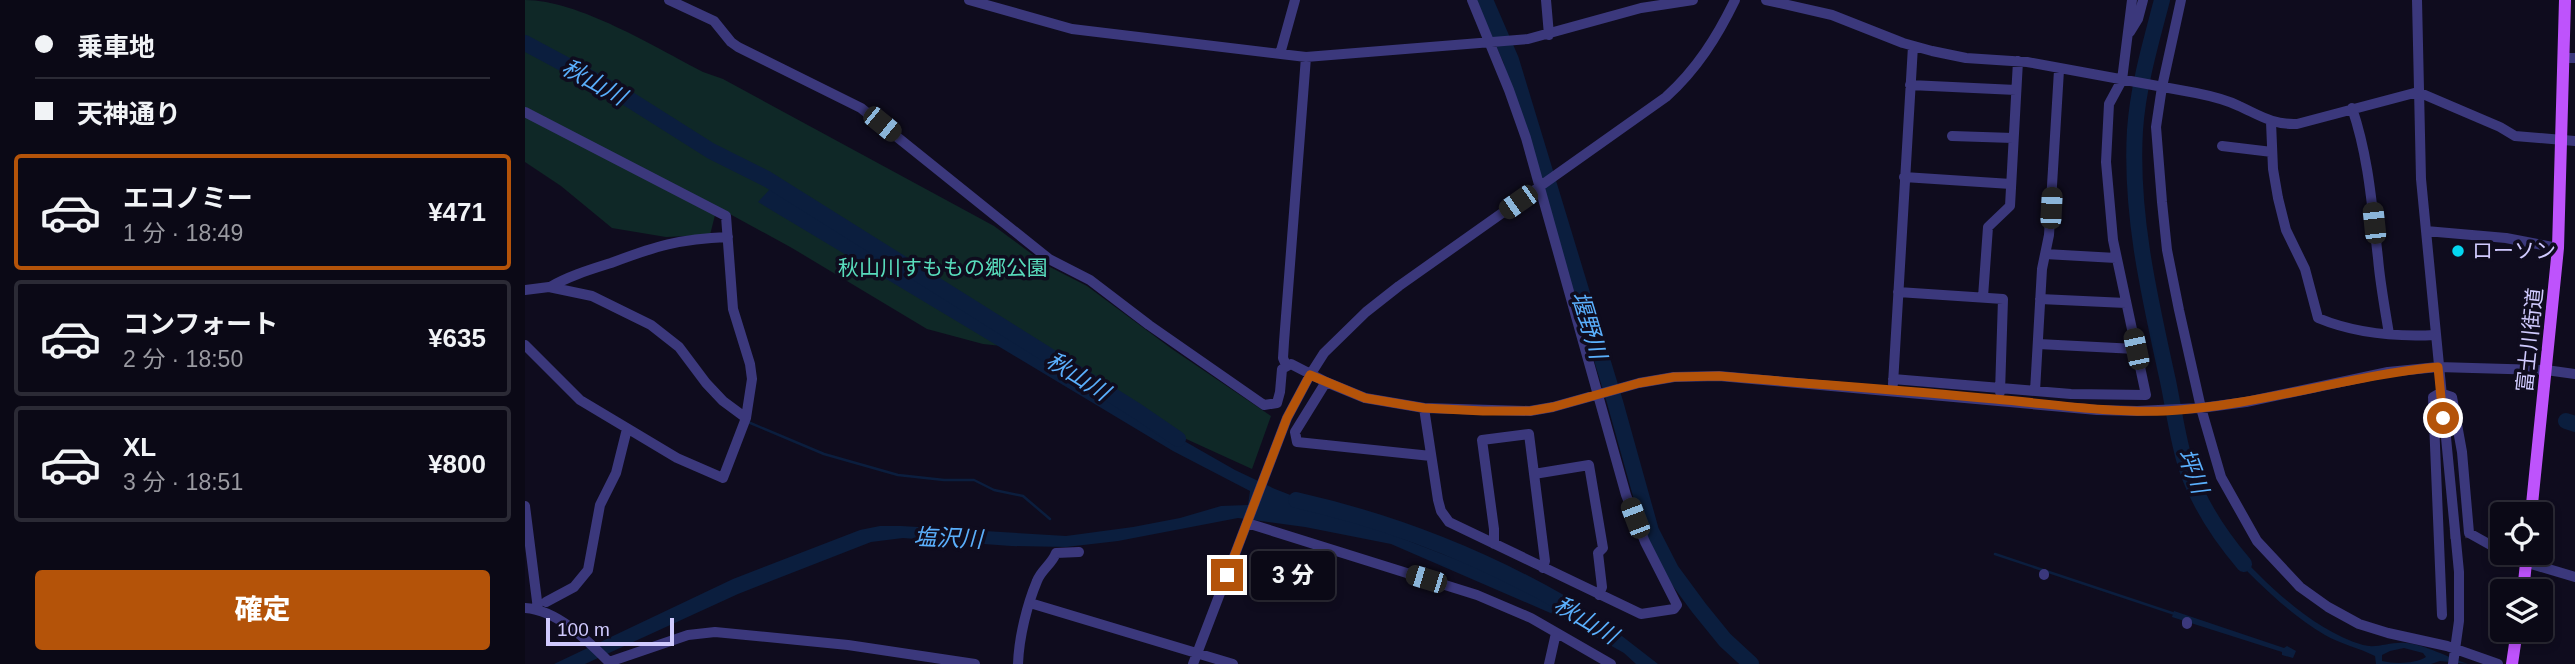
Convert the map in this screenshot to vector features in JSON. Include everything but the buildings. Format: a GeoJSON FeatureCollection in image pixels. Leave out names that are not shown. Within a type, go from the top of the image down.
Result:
{"type":"FeatureCollection","features":[{"type":"Feature","properties":{"kind":"main road","name":"富士川街道"},"geometry":{"type":"LineString","coordinates":[[2533,502],[2569,141],[2570,58],[2564,0]]}},
{"type":"Feature","properties":{"kind":"main road"},"geometry":{"type":"LineString","coordinates":[[2512,664],[2515,642]]}},
{"type":"Feature","properties":{"kind":"street"},"geometry":{"type":"LineString","coordinates":[[669,0],[714,21],[738,47],[861,108],[1049,259],[1090,280],[1149,325],[1264,405],[1277,403],[1282,369],[1291,364],[1365,398],[1424,408],[1530,411],[1639,383],[1674,377],[1719,376],[1999,399],[2097,410],[2163,411],[2246,402],[2388,372],[2438,367],[2546,370],[2575,374]]}},
{"type":"Feature","properties":{"kind":"street"},"geometry":{"type":"LineString","coordinates":[[969,0],[996,4],[1072,29],[1306,57],[1510,41],[1549,35],[1641,8],[1693,0]]}},
{"type":"Feature","properties":{"kind":"street"},"geometry":{"type":"LineString","coordinates":[[1280,54],[1294,0]]}},
{"type":"Feature","properties":{"kind":"street"},"geometry":{"type":"LineString","coordinates":[[1424,408],[1440,511],[1449,522],[1641,614],[1674,609],[1677,605],[1645,542],[1626,495],[1540,186],[1492,42],[1472,0]]}},
{"type":"Feature","properties":{"kind":"street"},"geometry":{"type":"LineString","coordinates":[[1546,0],[1549,35]]}},
{"type":"Feature","properties":{"kind":"street"},"geometry":{"type":"LineString","coordinates":[[1192,664],[1287,418],[1324,353],[1372,307],[1675,89],[1719,33],[1735,0]]}},
{"type":"Feature","properties":{"kind":"street"},"geometry":{"type":"LineString","coordinates":[[1766,0],[1832,15],[1913,46],[1966,58],[2018,61],[2221,99],[2271,122],[2297,124],[2418,92],[2515,136],[2569,141]]}},
{"type":"Feature","properties":{"kind":"street"},"geometry":{"type":"LineString","coordinates":[[1893,379],[2071,394],[2146,395],[2116,258],[2106,162],[2109,104],[2122,80],[2132,0]]}},
{"type":"Feature","properties":{"kind":"street"},"geometry":{"type":"LineString","coordinates":[[2128,35],[2138,19],[2143,0]]}},
{"type":"Feature","properties":{"kind":"street"},"geometry":{"type":"LineString","coordinates":[[2181,0],[2159,87],[2156,127],[2167,250],[2201,408],[2221,477],[2257,541],[2300,587],[2328,607],[2359,624],[2455,649],[2498,664]]}},
{"type":"Feature","properties":{"kind":"street"},"geometry":{"type":"LineString","coordinates":[[2417,0],[2421,179],[2459,572],[2459,621],[2453,664]]}},
{"type":"Feature","properties":{"kind":"street"},"geometry":{"type":"LineString","coordinates":[[1892,390],[1913,46]]}},
{"type":"Feature","properties":{"kind":"street"},"geometry":{"type":"LineString","coordinates":[[1286,365],[1283,358],[1284,342],[1306,57]]}},
{"type":"Feature","properties":{"kind":"street"},"geometry":{"type":"LineString","coordinates":[[1983,297],[1988,227],[2010,206],[2018,61]]}},
{"type":"Feature","properties":{"kind":"street"},"geometry":{"type":"LineString","coordinates":[[2035,391],[2040,299],[2049,235],[2059,70]]}},
{"type":"Feature","properties":{"kind":"street"},"geometry":{"type":"LineString","coordinates":[[1910,85],[2016,90]]}},
{"type":"Feature","properties":{"kind":"street"},"geometry":{"type":"LineString","coordinates":[[2352,108],[2363,140],[2369,171],[2378,263],[2389,334]]}},
{"type":"Feature","properties":{"kind":"street"},"geometry":{"type":"LineString","coordinates":[[525,112],[726,216],[733,309],[752,379],[746,418],[723,478],[677,458],[579,400],[525,345]]}},
{"type":"Feature","properties":{"kind":"street"},"geometry":{"type":"LineString","coordinates":[[2271,122],[2278,198],[2285,230],[2305,269],[2318,318],[2340,327],[2389,334],[2435,335]]}},
{"type":"Feature","properties":{"kind":"street"},"geometry":{"type":"LineString","coordinates":[[1952,135],[2014,138]]}},
{"type":"Feature","properties":{"kind":"street"},"geometry":{"type":"LineString","coordinates":[[2222,146],[2273,152]]}},
{"type":"Feature","properties":{"kind":"street"},"geometry":{"type":"LineString","coordinates":[[1904,177],[2011,184]]}},
{"type":"Feature","properties":{"kind":"street"},"geometry":{"type":"LineString","coordinates":[[2425,231],[2506,238],[2558,248]]}},
{"type":"Feature","properties":{"kind":"street"},"geometry":{"type":"LineString","coordinates":[[549,287],[567,277],[642,250],[689,239],[728,237]]}},
{"type":"Feature","properties":{"kind":"street"},"geometry":{"type":"LineString","coordinates":[[2045,254],[2116,258]]}},
{"type":"Feature","properties":{"kind":"street"},"geometry":{"type":"LineString","coordinates":[[525,290],[549,287],[591,296],[651,325],[679,347],[723,401],[746,418]]}},
{"type":"Feature","properties":{"kind":"street"},"geometry":{"type":"LineString","coordinates":[[1898,292],[2003,299],[1999,399]]}},
{"type":"Feature","properties":{"kind":"street"},"geometry":{"type":"LineString","coordinates":[[2040,299],[2126,303]]}},
{"type":"Feature","properties":{"kind":"street"},"geometry":{"type":"LineString","coordinates":[[2038,344],[2136,349]]}},
{"type":"Feature","properties":{"kind":"street"},"geometry":{"type":"LineString","coordinates":[[1326,382],[1295,432],[1297,442],[1431,456]]}},
{"type":"Feature","properties":{"kind":"street"},"geometry":{"type":"LineString","coordinates":[[2442,615],[2444,534],[2433,397],[2440,393],[2452,397],[2462,452],[2469,533],[2490,544]]}},
{"type":"Feature","properties":{"kind":"street"},"geometry":{"type":"LineString","coordinates":[[525,608],[542,605],[574,587],[588,570],[600,505],[616,473],[627,429]]}},
{"type":"Feature","properties":{"kind":"street"},"geometry":{"type":"LineString","coordinates":[[1494,544],[1482,440],[1529,434],[1545,561],[1543,568]]}},
{"type":"Feature","properties":{"kind":"street"},"geometry":{"type":"LineString","coordinates":[[1534,474],[1589,465],[1603,548],[1598,553],[1602,587],[1599,595]]}},
{"type":"Feature","properties":{"kind":"street"},"geometry":{"type":"LineString","coordinates":[[525,506],[535,583],[542,605],[608,662],[688,635],[715,632],[848,645],[975,664]]}},
{"type":"Feature","properties":{"kind":"street"},"geometry":{"type":"LineString","coordinates":[[1247,523],[1477,595],[1531,618],[1611,664]]}},
{"type":"Feature","properties":{"kind":"street"},"geometry":{"type":"LineString","coordinates":[[1018,664],[1020,641],[1038,578],[1053,561],[1056,552],[1079,552]]}},
{"type":"Feature","properties":{"kind":"street"},"geometry":{"type":"LineString","coordinates":[[2546,565],[2575,577]]}},
{"type":"Feature","properties":{"kind":"street"},"geometry":{"type":"LineString","coordinates":[[525,598],[535,583]]}},
{"type":"Feature","properties":{"kind":"street"},"geometry":{"type":"LineString","coordinates":[[1030,603],[1233,664]]}},
{"type":"Feature","properties":{"kind":"street"},"geometry":{"type":"LineString","coordinates":[[1549,664],[1556,632]]}},
{"type":"Feature","properties":{"kind":"green space","name":"秋山川すももの郷公園"},"geometry":{"type":"Polygon","coordinates":[[[525,0],[568,8],[640,38],[703,72],[723,79],[994,226],[1048,266],[1087,286],[1172,349],[1271,416],[1252,469],[1184,438],[1047,351],[983,344],[927,329],[792,248],[717,207],[710,235],[666,237],[612,228],[561,186],[525,162],[525,0]]]}},
{"type":"Feature","properties":{"kind":"water","name":"塩沢川"},"geometry":{"type":"Polygon","coordinates":[[[770,189],[1107,397],[1235,470],[1275,489],[1574,605],[1609,626],[1658,664],[1636,664],[1624,653],[1562,618],[1391,544],[1305,527],[1238,518],[1118,541],[1066,547],[903,538],[871,542],[738,594],[585,664],[554,664],[733,579],[860,530],[901,526],[1066,536],[1180,518],[1221,506],[1248,505],[1250,491],[1173,451],[758,202],[770,189]]]}},
{"type":"Feature","properties":{"kind":"water"},"geometry":{"type":"Polygon","coordinates":[[[2233,548],[2260,576],[2309,618],[2345,638],[2368,646],[2413,644],[2468,664],[2440,661],[2431,664],[2376,664],[2375,656],[2331,638],[2298,617],[2261,585],[2227,550],[2233,548]],[[2404,648],[2382,655],[2382,661],[2410,662],[2426,657],[2423,653],[2404,648]]]}},
{"type":"Feature","properties":{"kind":"water"},"geometry":{"type":"Polygon","coordinates":[[[2174,611],[2296,651],[2293,658],[2282,655],[2282,652],[2172,617],[2174,611]]]}},
{"type":"Feature","properties":{"kind":"waterway","name":"堰野川"},"geometry":{"type":"LineString","coordinates":[[1485,0],[1511,60],[1615,402],[1651,531],[1671,570],[1699,608],[1725,640],[1751,664]]}},
{"type":"Feature","properties":{"kind":"waterway","name":"坪川"},"geometry":{"type":"LineString","coordinates":[[2162,0],[2142,81],[2135,130],[2138,225],[2148,288],[2187,469],[2211,520],[2244,564]]}},
{"type":"Feature","properties":{"kind":"waterway","name":"秋山川"},"geometry":{"type":"LineString","coordinates":[[525,43],[624,96],[711,151],[767,179],[1178,439]]}},
{"type":"Feature","properties":{"kind":"waterway"},"geometry":{"type":"LineString","coordinates":[[2566,421],[2575,424]]}},
{"type":"Feature","properties":{"kind":"waterway"},"geometry":{"type":"LineString","coordinates":[[748,422],[824,454],[898,475],[974,480],[994,490],[1023,496],[1050,519]]}},
{"type":"Feature","properties":{"kind":"waterway","name":"秋山川"},"geometry":{"type":"LineString","coordinates":[[1296,500],[1366,519],[1434,542],[1501,571],[1565,605]]}},
{"type":"Feature","properties":{"kind":"waterway"},"geometry":{"type":"LineString","coordinates":[[1995,554],[2175,614]]}},
{"type":"Feature","properties":{"kind":"tunnel"},"geometry":{"type":"LineString","coordinates":[[2450,534],[2469,533]]}},
{"type":"Feature","properties":{"kind":"place","name":"ローソン"},"geometry":{"type":"Point","coordinates":[2458,251]}},
{"type":"Feature","properties":{"kind":"route"},"geometry":{"type":"LineString","coordinates":[[1227,575],[1287,418],[1310,375],[1365,398],[1424,408],[1483,411],[1530,411],[1639,383],[1674,377],[1719,376],[1999,399],[2097,410],[2163,411],[2246,402],[2354,378],[2438,367],[2443,418]]}}]}
